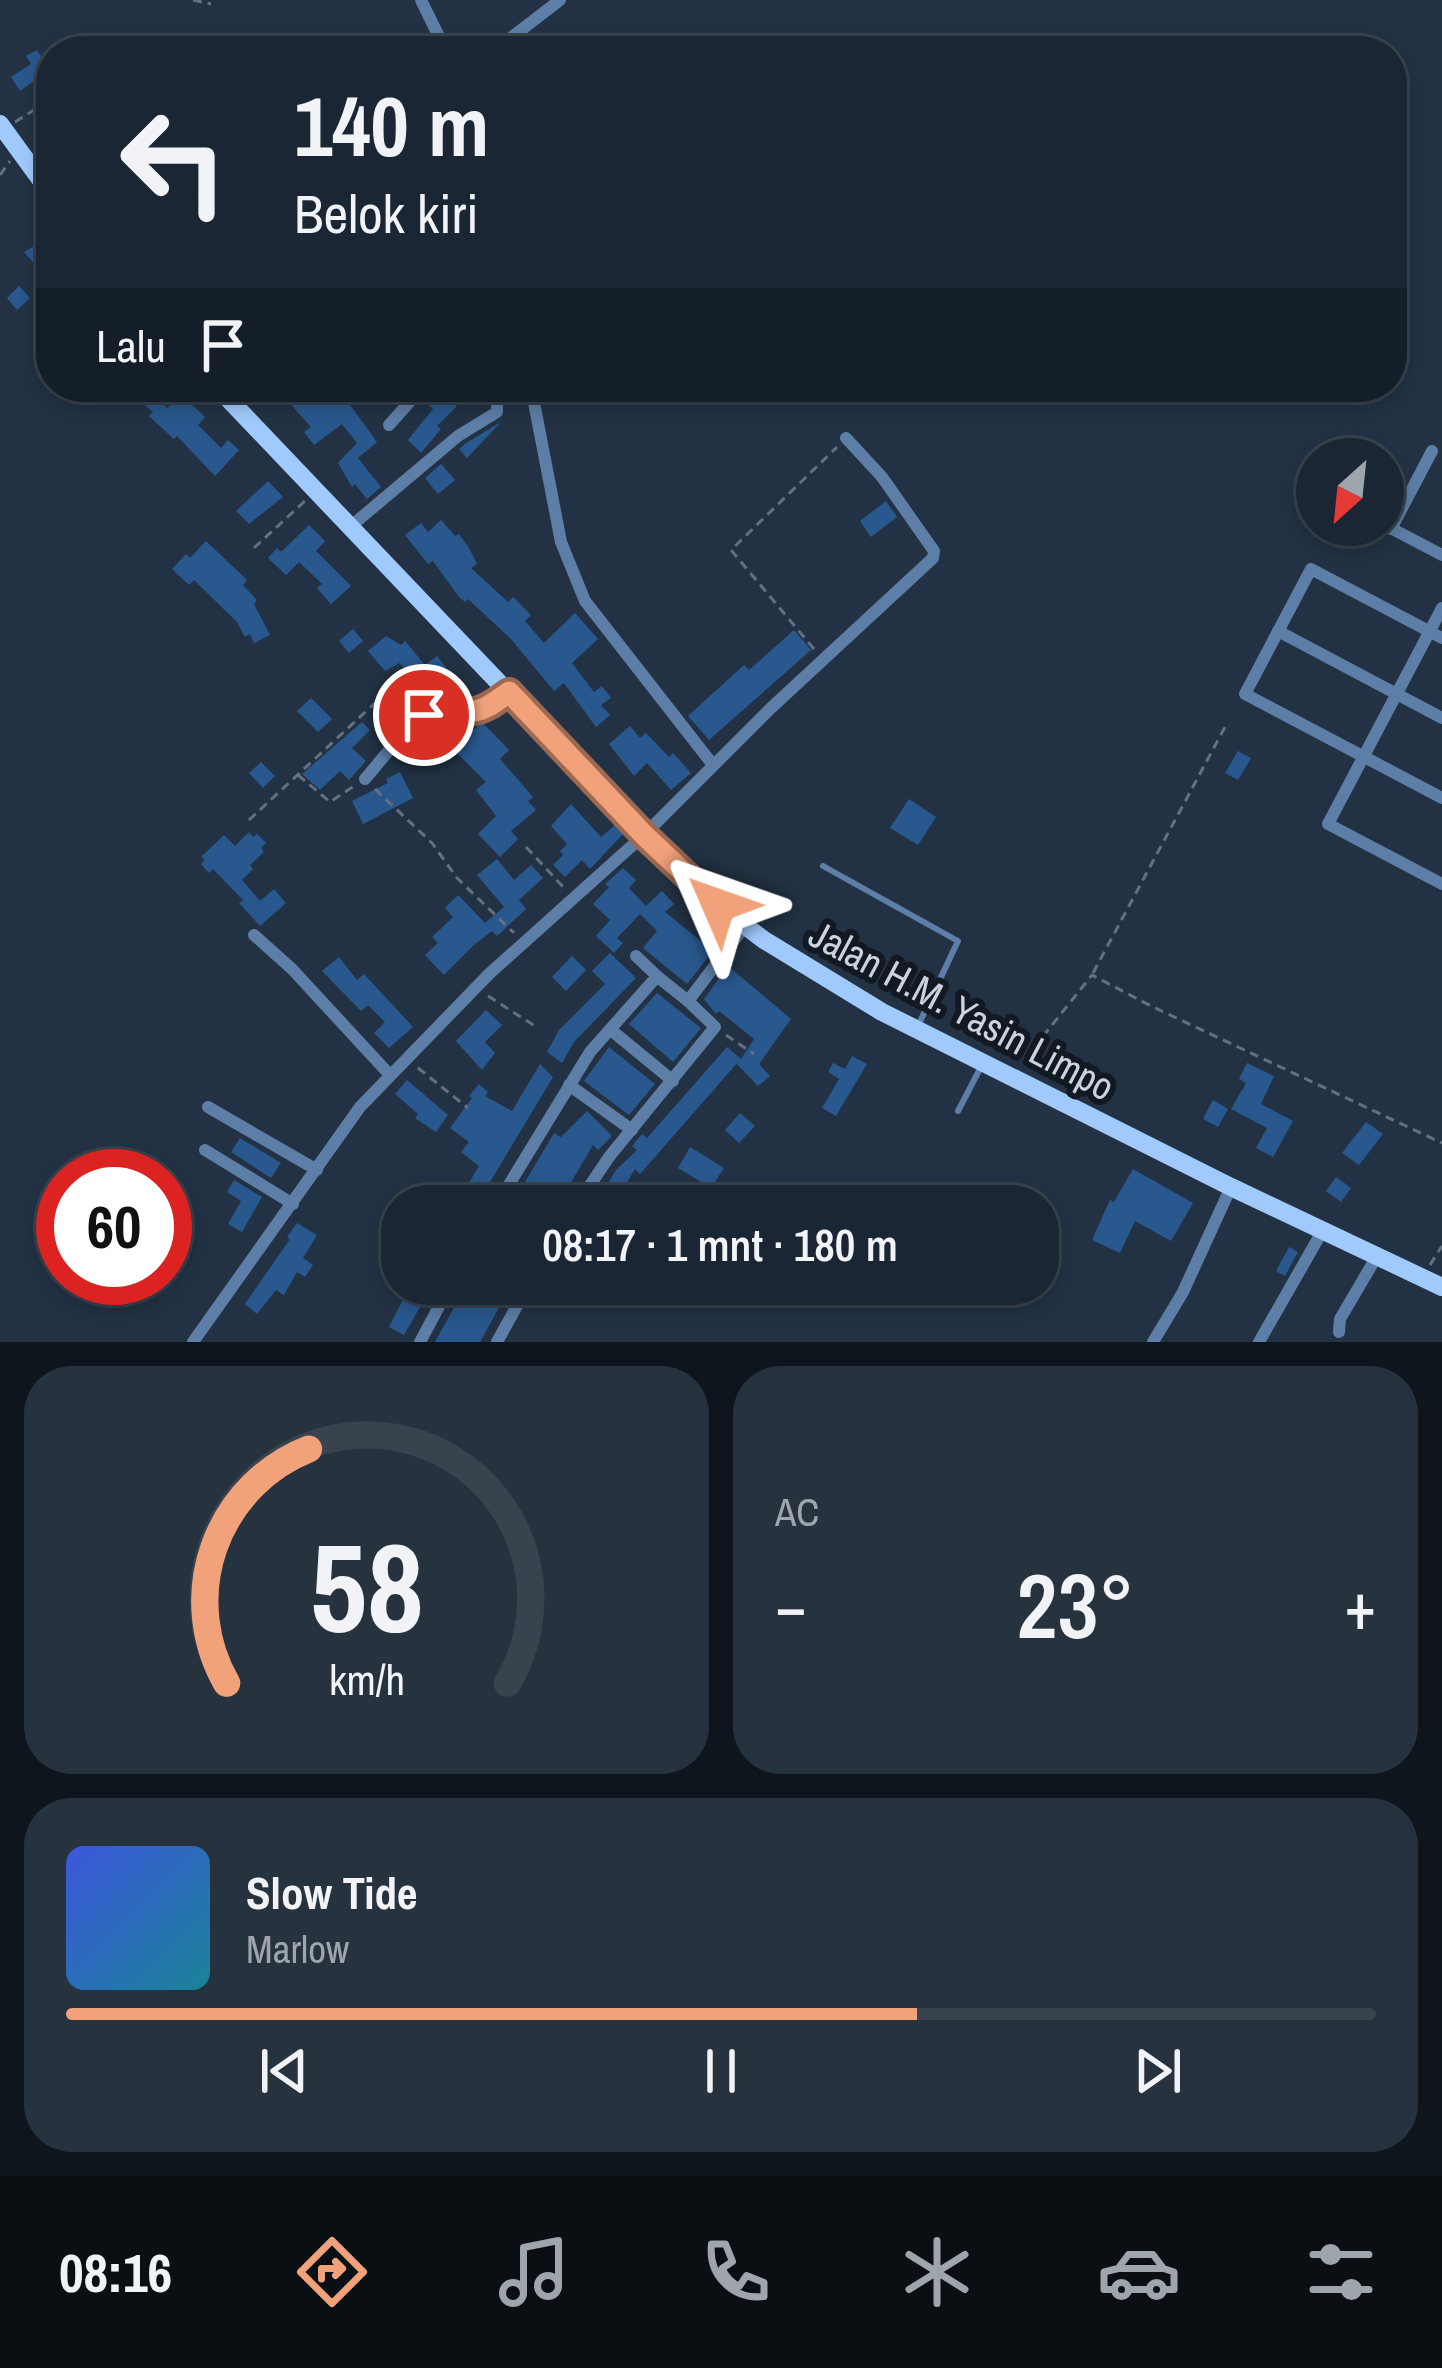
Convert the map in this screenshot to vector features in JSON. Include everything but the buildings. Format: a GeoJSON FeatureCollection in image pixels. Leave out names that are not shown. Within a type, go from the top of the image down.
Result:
{"type":"FeatureCollection","features":[{"type":"Feature","properties":{"kind":"main road"},"geometry":{"type":"LineString","coordinates":[[2,126],[36,173]]}},
{"type":"Feature","properties":{"kind":"main road","name":"Jalan H.M. Yasin Limpo"},"geometry":{"type":"LineString","coordinates":[[231,402],[644,835],[745,926],[881,1012],[1442,1287]]}},
{"type":"Feature","properties":{"kind":"street"},"geometry":{"type":"LineString","coordinates":[[421,0],[439,36]]}},
{"type":"Feature","properties":{"kind":"street"},"geometry":{"type":"LineString","coordinates":[[513,36],[560,0]]}},
{"type":"Feature","properties":{"kind":"street"},"geometry":{"type":"LineString","coordinates":[[389,424],[409,402]]}},
{"type":"Feature","properties":{"kind":"street"},"geometry":{"type":"LineString","coordinates":[[350,527],[458,436],[497,412],[496,402]]}},
{"type":"Feature","properties":{"kind":"street"},"geometry":{"type":"LineString","coordinates":[[534,402],[561,542],[585,601],[713,765]]}},
{"type":"Feature","properties":{"kind":"street"},"geometry":{"type":"LineString","coordinates":[[194,1342],[360,1107],[389,1075],[935,554],[882,477],[846,438]]}},
{"type":"Feature","properties":{"kind":"street"},"geometry":{"type":"LineString","coordinates":[[1404,498],[1432,451]]}},
{"type":"Feature","properties":{"kind":"street"},"geometry":{"type":"LineString","coordinates":[[1404,535],[1442,555]]}},
{"type":"Feature","properties":{"kind":"street"},"geometry":{"type":"LineString","coordinates":[[1436,634],[1312,569],[1245,694],[1442,798]]}},
{"type":"Feature","properties":{"kind":"street"},"geometry":{"type":"LineString","coordinates":[[1442,608],[1436,634],[1397,694],[1328,824],[1442,884]]}},
{"type":"Feature","properties":{"kind":"street"},"geometry":{"type":"LineString","coordinates":[[1278,632],[1442,718]]}},
{"type":"Feature","properties":{"kind":"street"},"geometry":{"type":"LineString","coordinates":[[364,779],[430,711],[473,711],[509,692]]}},
{"type":"Feature","properties":{"kind":"street"},"geometry":{"type":"LineString","coordinates":[[688,1001],[745,926]]}},
{"type":"Feature","properties":{"kind":"street"},"geometry":{"type":"LineString","coordinates":[[254,935],[292,969],[389,1075]]}},
{"type":"Feature","properties":{"kind":"street"},"geometry":{"type":"LineString","coordinates":[[591,1185],[715,1027],[636,956]]}},
{"type":"Feature","properties":{"kind":"street"},"geometry":{"type":"LineString","coordinates":[[511,1185],[568,1084],[658,977]]}},
{"type":"Feature","properties":{"kind":"street"},"geometry":{"type":"LineString","coordinates":[[610,1030],[673,1081]]}},
{"type":"Feature","properties":{"kind":"street"},"geometry":{"type":"LineString","coordinates":[[568,1084],[632,1130]]}},
{"type":"Feature","properties":{"kind":"street"},"geometry":{"type":"LineString","coordinates":[[208,1107],[316,1170]]}},
{"type":"Feature","properties":{"kind":"street"},"geometry":{"type":"LineString","coordinates":[[205,1150],[293,1204]]}},
{"type":"Feature","properties":{"kind":"street"},"geometry":{"type":"LineString","coordinates":[[1154,1342],[1184,1292],[1231,1187]]}},
{"type":"Feature","properties":{"kind":"street"},"geometry":{"type":"LineString","coordinates":[[1259,1342],[1323,1231]]}},
{"type":"Feature","properties":{"kind":"street"},"geometry":{"type":"LineString","coordinates":[[1339,1332],[1340,1319],[1377,1256]]}},
{"type":"Feature","properties":{"kind":"street"},"geometry":{"type":"LineString","coordinates":[[420,1342],[440,1305]]}},
{"type":"Feature","properties":{"kind":"street"},"geometry":{"type":"LineString","coordinates":[[497,1342],[517,1305]]}},
{"type":"Feature","properties":{"kind":"lane"},"geometry":{"type":"LineString","coordinates":[[823,866],[958,941],[916,1029]]}},
{"type":"Feature","properties":{"kind":"lane"},"geometry":{"type":"LineString","coordinates":[[958,1111],[984,1062]]}},
{"type":"Feature","properties":{"kind":"path"},"geometry":{"type":"LineString","coordinates":[[193,0],[211,4]]}},
{"type":"Feature","properties":{"kind":"path"},"geometry":{"type":"LineString","coordinates":[[2,126],[36,107]]}},
{"type":"Feature","properties":{"kind":"path"},"geometry":{"type":"LineString","coordinates":[[824,659],[730,553],[846,438]]}},
{"type":"Feature","properties":{"kind":"path"},"geometry":{"type":"LineString","coordinates":[[254,548],[316,491]]}},
{"type":"Feature","properties":{"kind":"path"},"geometry":{"type":"LineString","coordinates":[[249,820],[418,664]]}},
{"type":"Feature","properties":{"kind":"path"},"geometry":{"type":"LineString","coordinates":[[1024,1060],[1092,975],[1226,727]]}},
{"type":"Feature","properties":{"kind":"path"},"geometry":{"type":"LineString","coordinates":[[298,775],[330,802],[364,779],[432,843],[457,878],[524,945]]}},
{"type":"Feature","properties":{"kind":"path"},"geometry":{"type":"LineString","coordinates":[[526,847],[575,899]]}},
{"type":"Feature","properties":{"kind":"path"},"geometry":{"type":"LineString","coordinates":[[1092,975],[1442,1144]]}},
{"type":"Feature","properties":{"kind":"path"},"geometry":{"type":"LineString","coordinates":[[477,988],[535,1026]]}},
{"type":"Feature","properties":{"kind":"path"},"geometry":{"type":"LineString","coordinates":[[715,1027],[754,1054]]}},
{"type":"Feature","properties":{"kind":"path"},"geometry":{"type":"LineString","coordinates":[[406,1058],[468,1108]]}},
{"type":"Feature","properties":{"kind":"path"},"geometry":{"type":"LineString","coordinates":[[1422,1277],[1442,1246]]}},
{"type":"Feature","properties":{"kind":"route"},"geometry":{"type":"LineString","coordinates":[[424,715],[439,710],[473,711],[509,692],[644,835],[718,905]]}}]}
